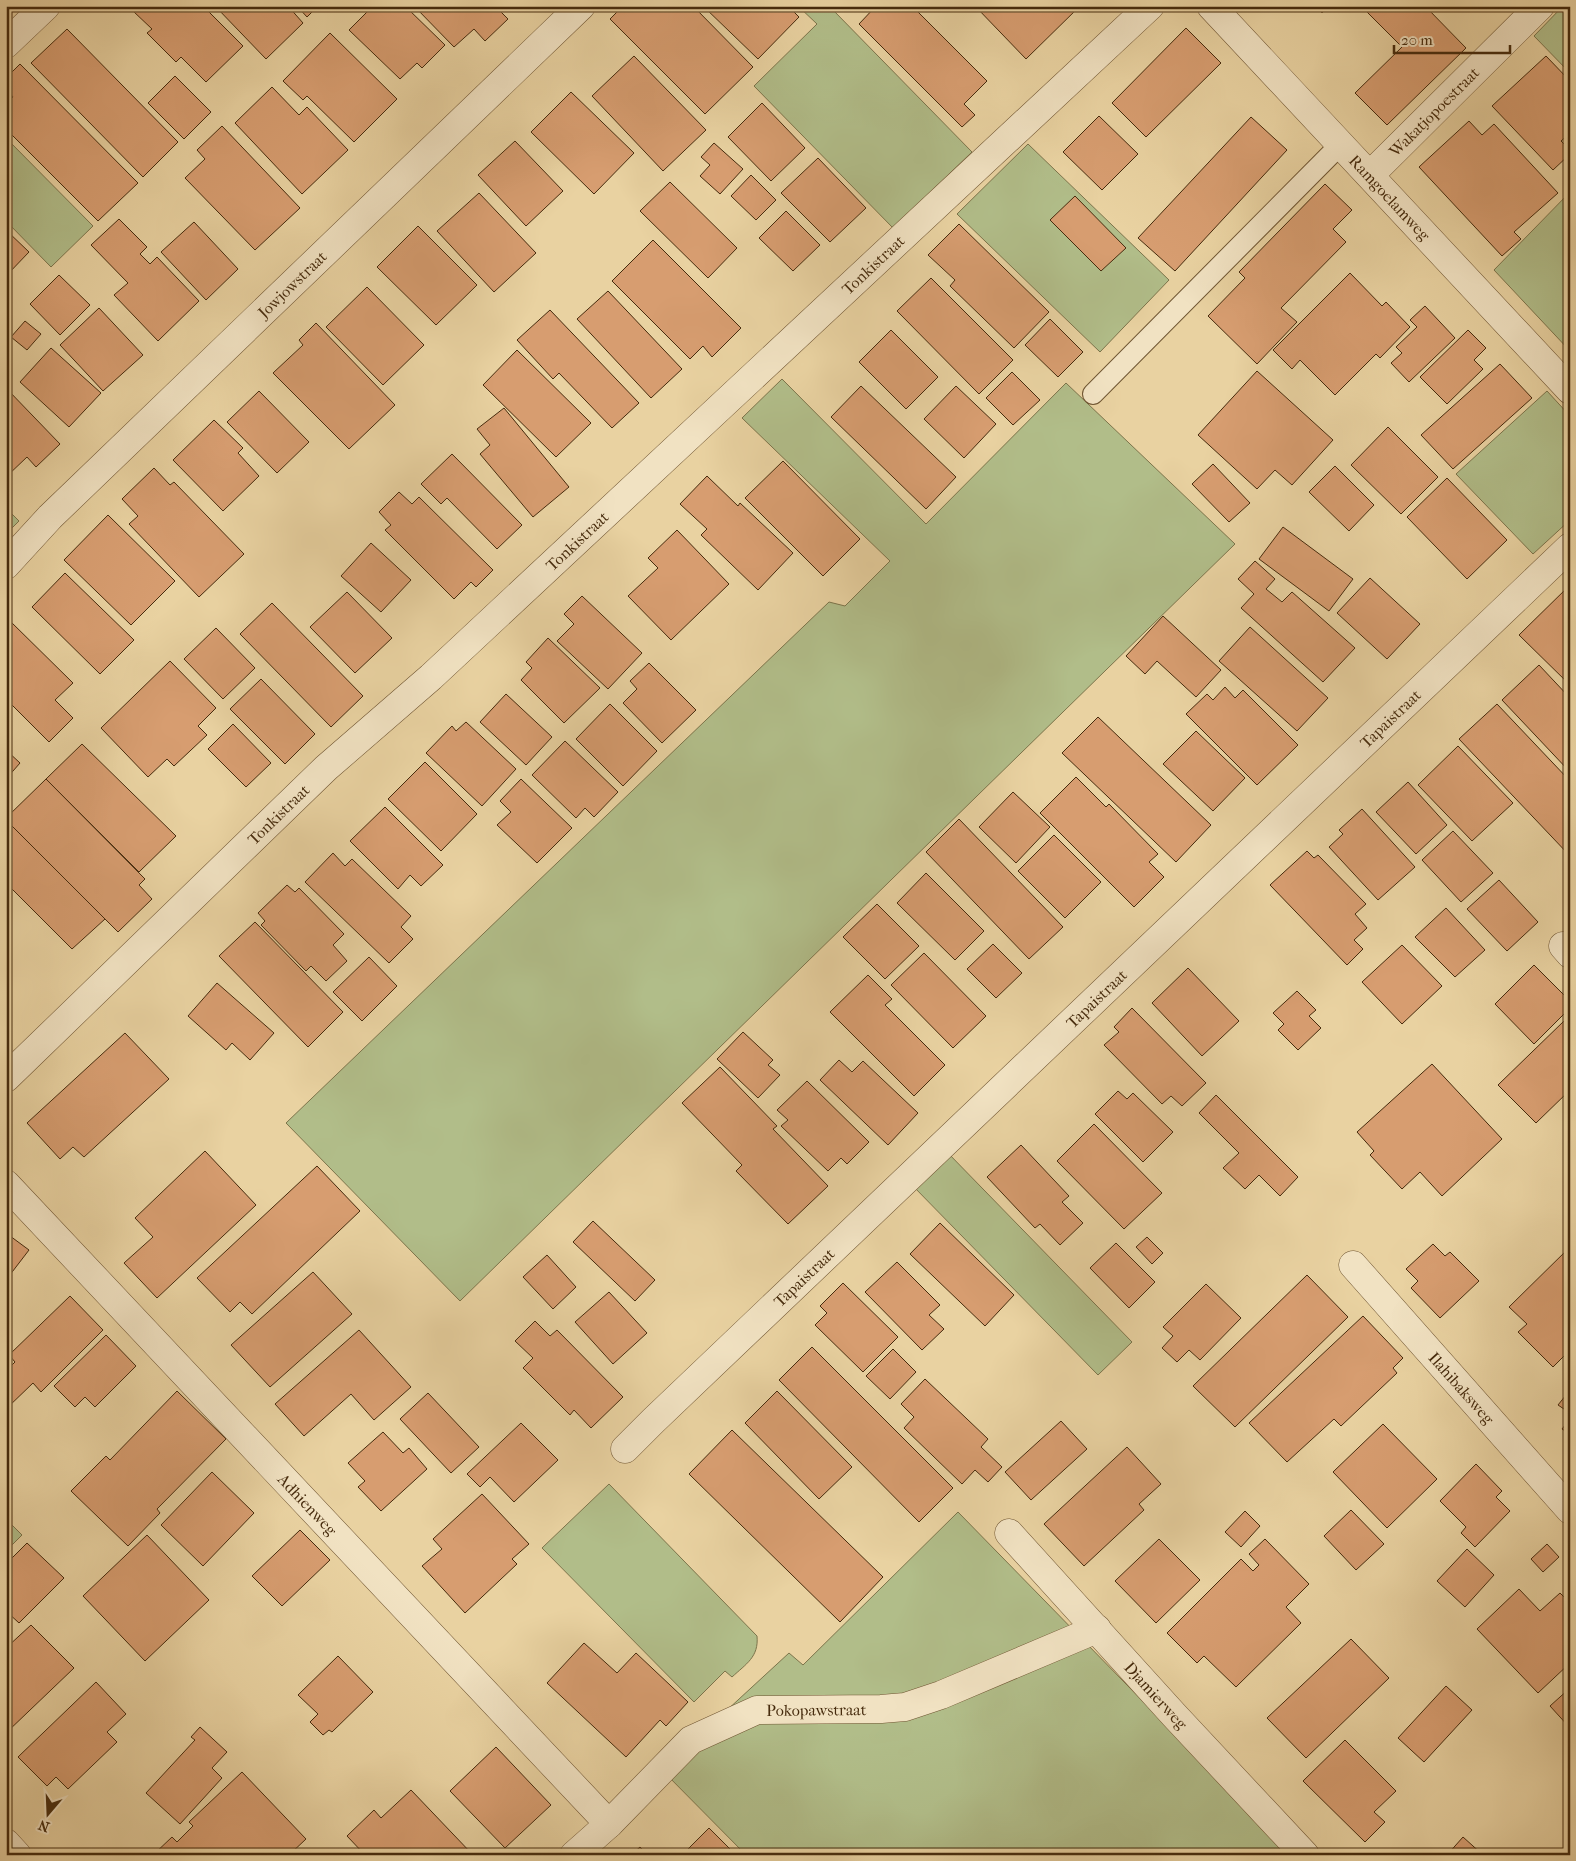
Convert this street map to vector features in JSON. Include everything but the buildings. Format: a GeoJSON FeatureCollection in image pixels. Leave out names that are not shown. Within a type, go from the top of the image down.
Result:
{"type":"FeatureCollection","features":[{"type":"Feature","properties":{"kind":"street"},"geometry":{"type":"LineString","coordinates":[[6,44],[46,6]]}},
{"type":"Feature","properties":{"kind":"street","name":"Jowjowstraat"},"geometry":{"type":"LineString","coordinates":[[6,564],[50,517],[581,6]]}},
{"type":"Feature","properties":{"kind":"street","name":"Tonkistraat"},"geometry":{"type":"LineString","coordinates":[[6,1078],[326,768],[431,677],[1150,6]]}},
{"type":"Feature","properties":{"kind":"street","name":"Ramgoelamweg"},"geometry":{"type":"LineString","coordinates":[[1211,6],[1570,390]]}},
{"type":"Feature","properties":{"kind":"street","name":"Wakatjopoestraat"},"geometry":{"type":"LineString","coordinates":[[1370,175],[1540,6]]}},
{"type":"Feature","properties":{"kind":"street","name":"Tapaistraat"},"geometry":{"type":"LineString","coordinates":[[625,1449],[652,1421],[1570,546]]}},
{"type":"Feature","properties":{"kind":"street","name":"Adhienweg"},"geometry":{"type":"LineString","coordinates":[[6,1184],[609,1824]]}},
{"type":"Feature","properties":{"kind":"street","name":"Ilahibaksweg"},"geometry":{"type":"LineString","coordinates":[[1353,1265],[1570,1510]]}},
{"type":"Feature","properties":{"kind":"street","name":"Djamierweg"},"geometry":{"type":"LineString","coordinates":[[1009,1533],[1174,1715],[1305,1855]]}},
{"type":"Feature","properties":{"kind":"street","name":"Pokopawstraat"},"geometry":{"type":"LineString","coordinates":[[574,1855],[609,1824],[691,1740],[757,1710],[881,1709],[905,1707],[941,1695],[1097,1629]]}},
{"type":"Feature","properties":{"kind":"street"},"geometry":{"type":"LineString","coordinates":[[6,1843],[17,1855]]}},
{"type":"Feature","properties":{"kind":"lane"},"geometry":{"type":"LineString","coordinates":[[1093,394],[1341,144]]}},
{"type":"Feature","properties":{"kind":"green space"},"geometry":{"type":"Polygon","coordinates":[[[798,6],[836,6],[833,10],[972,152],[893,228],[754,86],[817,24],[798,6]]]}},
{"type":"Feature","properties":{"kind":"green space"},"geometry":{"type":"Polygon","coordinates":[[[1563,6],[1570,6],[1570,73],[1534,36],[1563,6]]]}},
{"type":"Feature","properties":{"kind":"green space"},"geometry":{"type":"Polygon","coordinates":[[[6,138],[93,226],[51,267],[6,221],[6,138]]]}},
{"type":"Feature","properties":{"kind":"green space"},"geometry":{"type":"Polygon","coordinates":[[[1028,144],[1169,280],[1100,352],[957,214],[1028,144]]]}},
{"type":"Feature","properties":{"kind":"green space"},"geometry":{"type":"Polygon","coordinates":[[[1570,192],[1570,351],[1494,270],[1570,192]]]}},
{"type":"Feature","properties":{"kind":"green space"},"geometry":{"type":"Polygon","coordinates":[[[782,379],[926,524],[1066,383],[1235,544],[460,1301],[286,1123],[829,602],[845,606],[890,561],[742,418],[782,379]]]}},
{"type":"Feature","properties":{"kind":"green space"},"geometry":{"type":"Polygon","coordinates":[[[1547,391],[1570,416],[1570,520],[1533,554],[1456,474],[1547,391]]]}},
{"type":"Feature","properties":{"kind":"green space"},"geometry":{"type":"Polygon","coordinates":[[[6,508],[19,521],[6,534],[6,508]]]}},
{"type":"Feature","properties":{"kind":"green space"},"geometry":{"type":"Polygon","coordinates":[[[946,1151],[1132,1342],[1098,1375],[912,1185],[946,1151]]]}},
{"type":"Feature","properties":{"kind":"green space"},"geometry":{"type":"Polygon","coordinates":[[[609,1484],[757,1636],[756,1649],[751,1660],[732,1677],[725,1671],[694,1702],[542,1548],[609,1484]]]}},
{"type":"Feature","properties":{"kind":"green space"},"geometry":{"type":"Polygon","coordinates":[[[958,1512],[1293,1855],[746,1855],[662,1770],[789,1653],[803,1665],[958,1512]]]}},
{"type":"Feature","properties":{"kind":"green space"},"geometry":{"type":"Polygon","coordinates":[[[6,1519],[22,1535],[6,1551],[6,1519]]]}}]}
